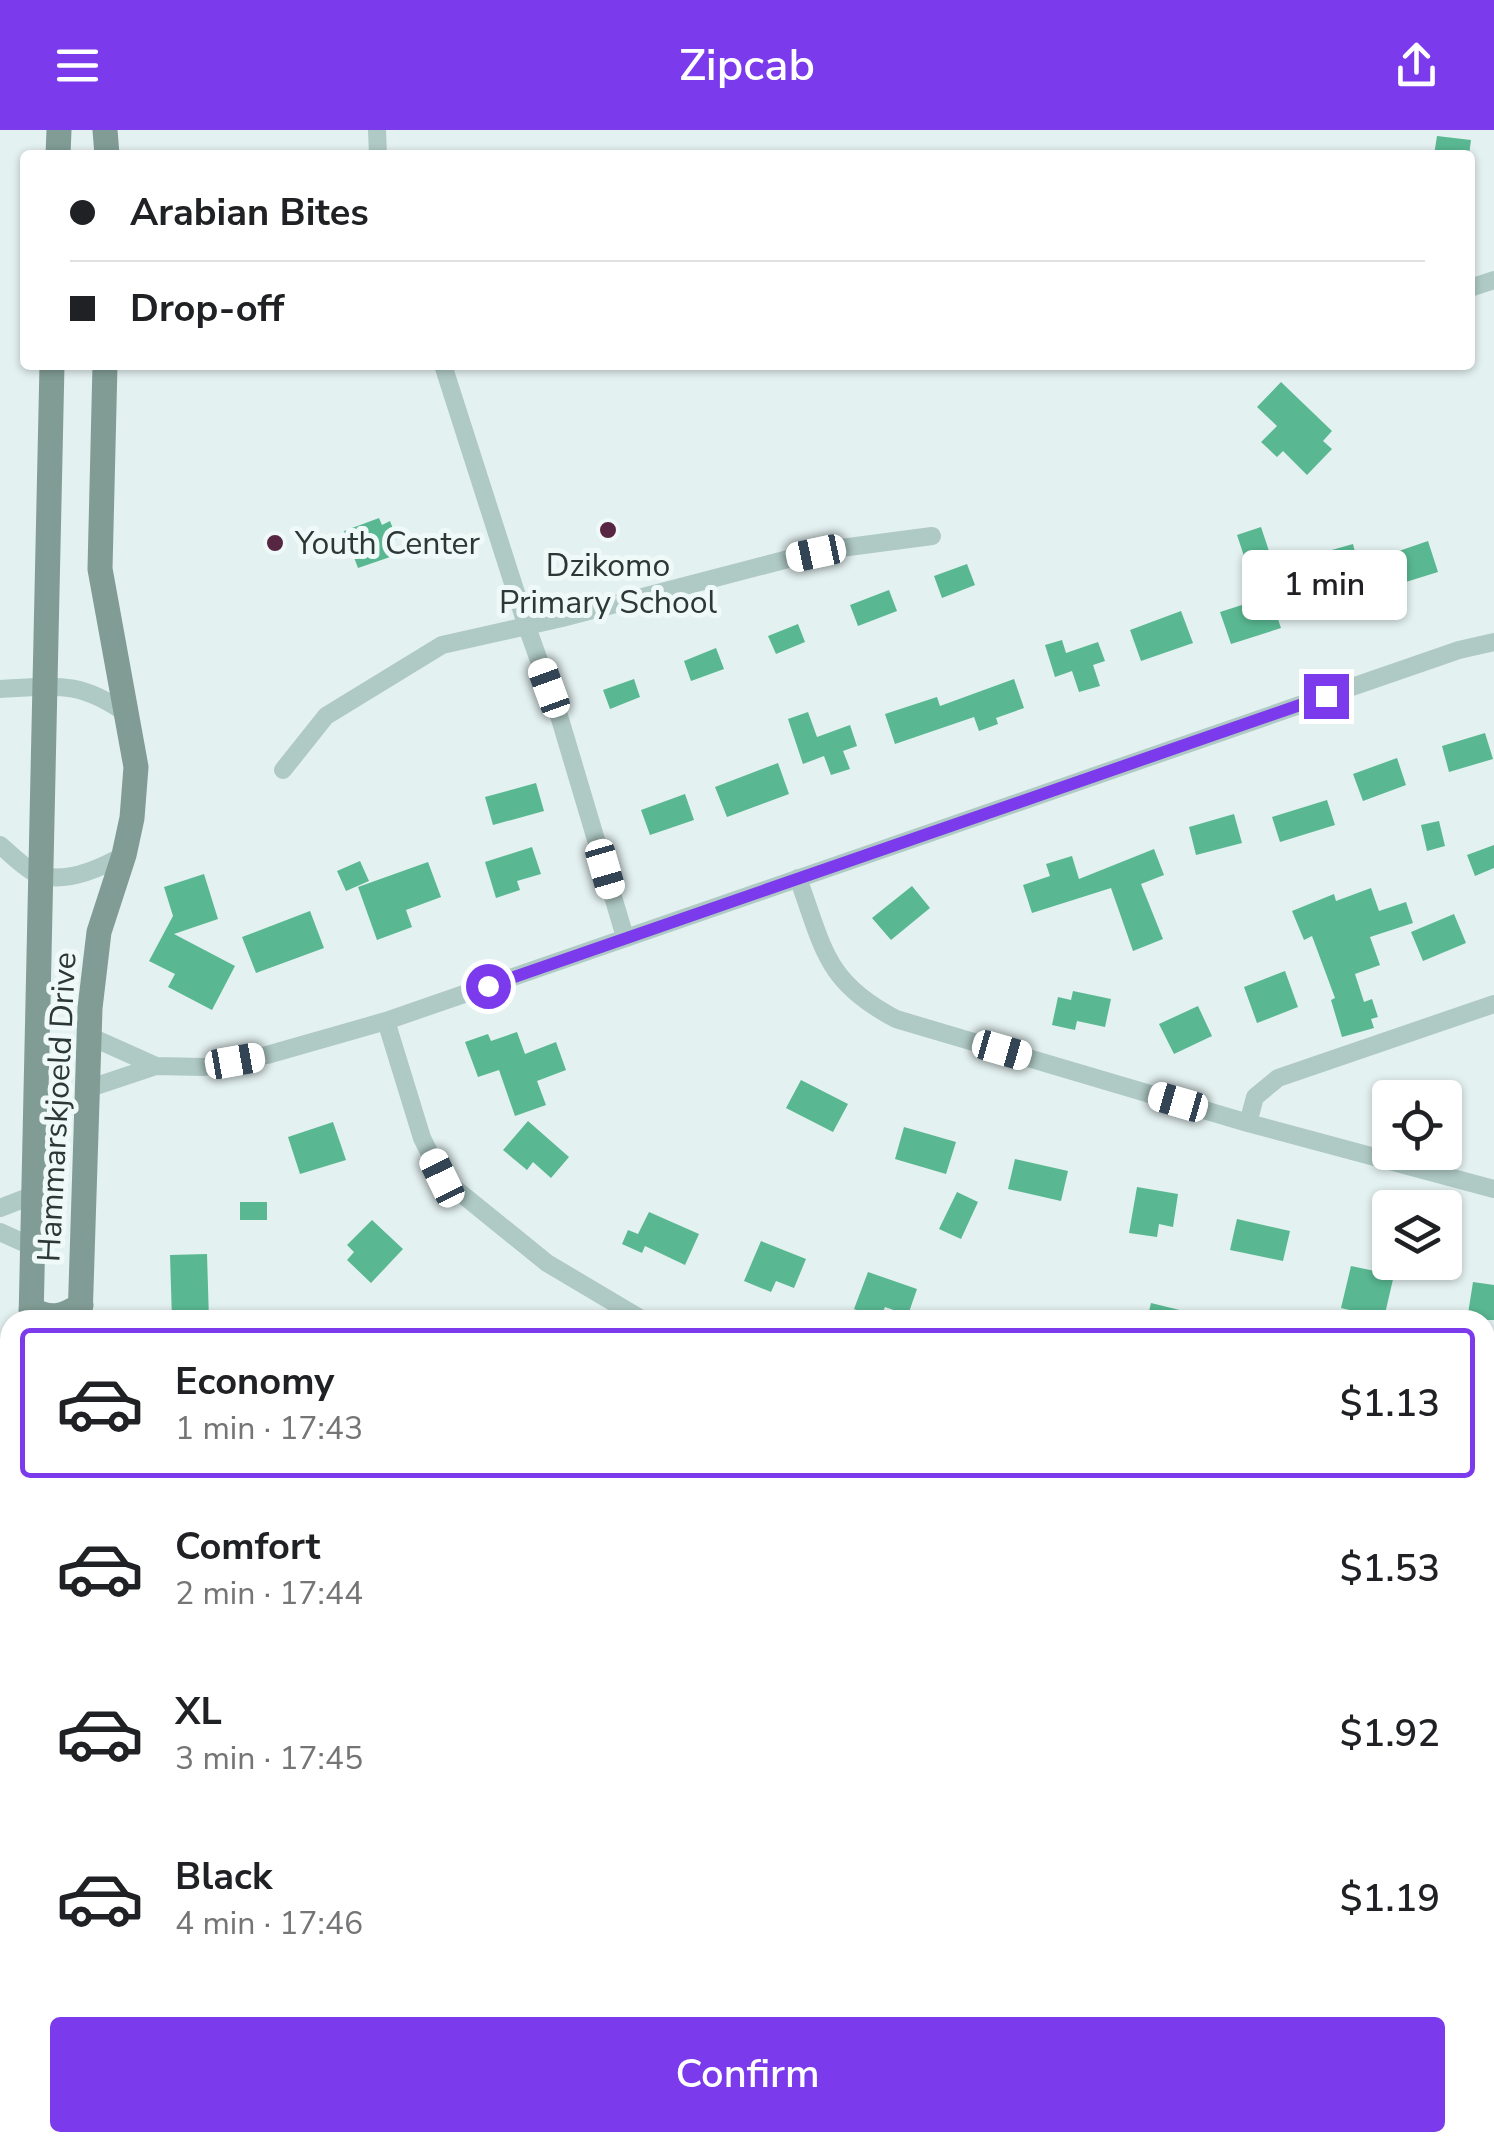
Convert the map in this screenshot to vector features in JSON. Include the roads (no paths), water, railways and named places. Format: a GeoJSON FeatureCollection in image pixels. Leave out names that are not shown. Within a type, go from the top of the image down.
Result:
{"type":"FeatureCollection","features":[{"type":"Feature","properties":{"kind":"main road","name":"Hammarskjoeld Drive"},"geometry":{"type":"LineString","coordinates":[[31,1310],[52,370]]}},
{"type":"Feature","properties":{"kind":"main road","name":"Hammarskjoeld Drive"},"geometry":{"type":"LineString","coordinates":[[80,1310],[89,1036],[99,932],[124,856],[136,768],[100,570],[105,370]]}},
{"type":"Feature","properties":{"kind":"street"},"geometry":{"type":"LineString","coordinates":[[445,370],[560,718],[625,938]]}},
{"type":"Feature","properties":{"kind":"street"},"geometry":{"type":"LineString","coordinates":[[284,770],[326,716],[442,645],[527,627],[792,558],[932,536]]}},
{"type":"Feature","properties":{"kind":"street"},"geometry":{"type":"LineString","coordinates":[[87,1089],[156,1066],[204,1067],[267,1056],[386,1022],[1458,650],[1494,642]]}},
{"type":"Feature","properties":{"kind":"street"},"geometry":{"type":"LineString","coordinates":[[0,688],[75,687],[102,696],[128,715]]}},
{"type":"Feature","properties":{"kind":"street"},"geometry":{"type":"LineString","coordinates":[[0,845],[38,874],[68,876],[124,856]]}},
{"type":"Feature","properties":{"kind":"street"},"geometry":{"type":"LineString","coordinates":[[798,878],[829,962],[850,991],[896,1019],[1248,1123],[1494,1190]]}},
{"type":"Feature","properties":{"kind":"street"},"geometry":{"type":"LineString","coordinates":[[1248,1123],[1255,1096],[1278,1078],[1494,1004]]}},
{"type":"Feature","properties":{"kind":"street"},"geometry":{"type":"LineString","coordinates":[[386,1022],[422,1138],[442,1178],[547,1263],[627,1310]]}},
{"type":"Feature","properties":{"kind":"street"},"geometry":{"type":"LineString","coordinates":[[89,1036],[156,1066]]}},
{"type":"Feature","properties":{"kind":"street"},"geometry":{"type":"LineString","coordinates":[[0,1208],[32,1196]]}},
{"type":"Feature","properties":{"kind":"street"},"geometry":{"type":"LineString","coordinates":[[0,1232],[30,1246]]}},
{"type":"Feature","properties":{"kind":"place","name":"Dzikomo Primary School"},"geometry":{"type":"Point","coordinates":[608,530]}},
{"type":"Feature","properties":{"kind":"place","name":"Youth Center"},"geometry":{"type":"Point","coordinates":[275,543]}}]}
